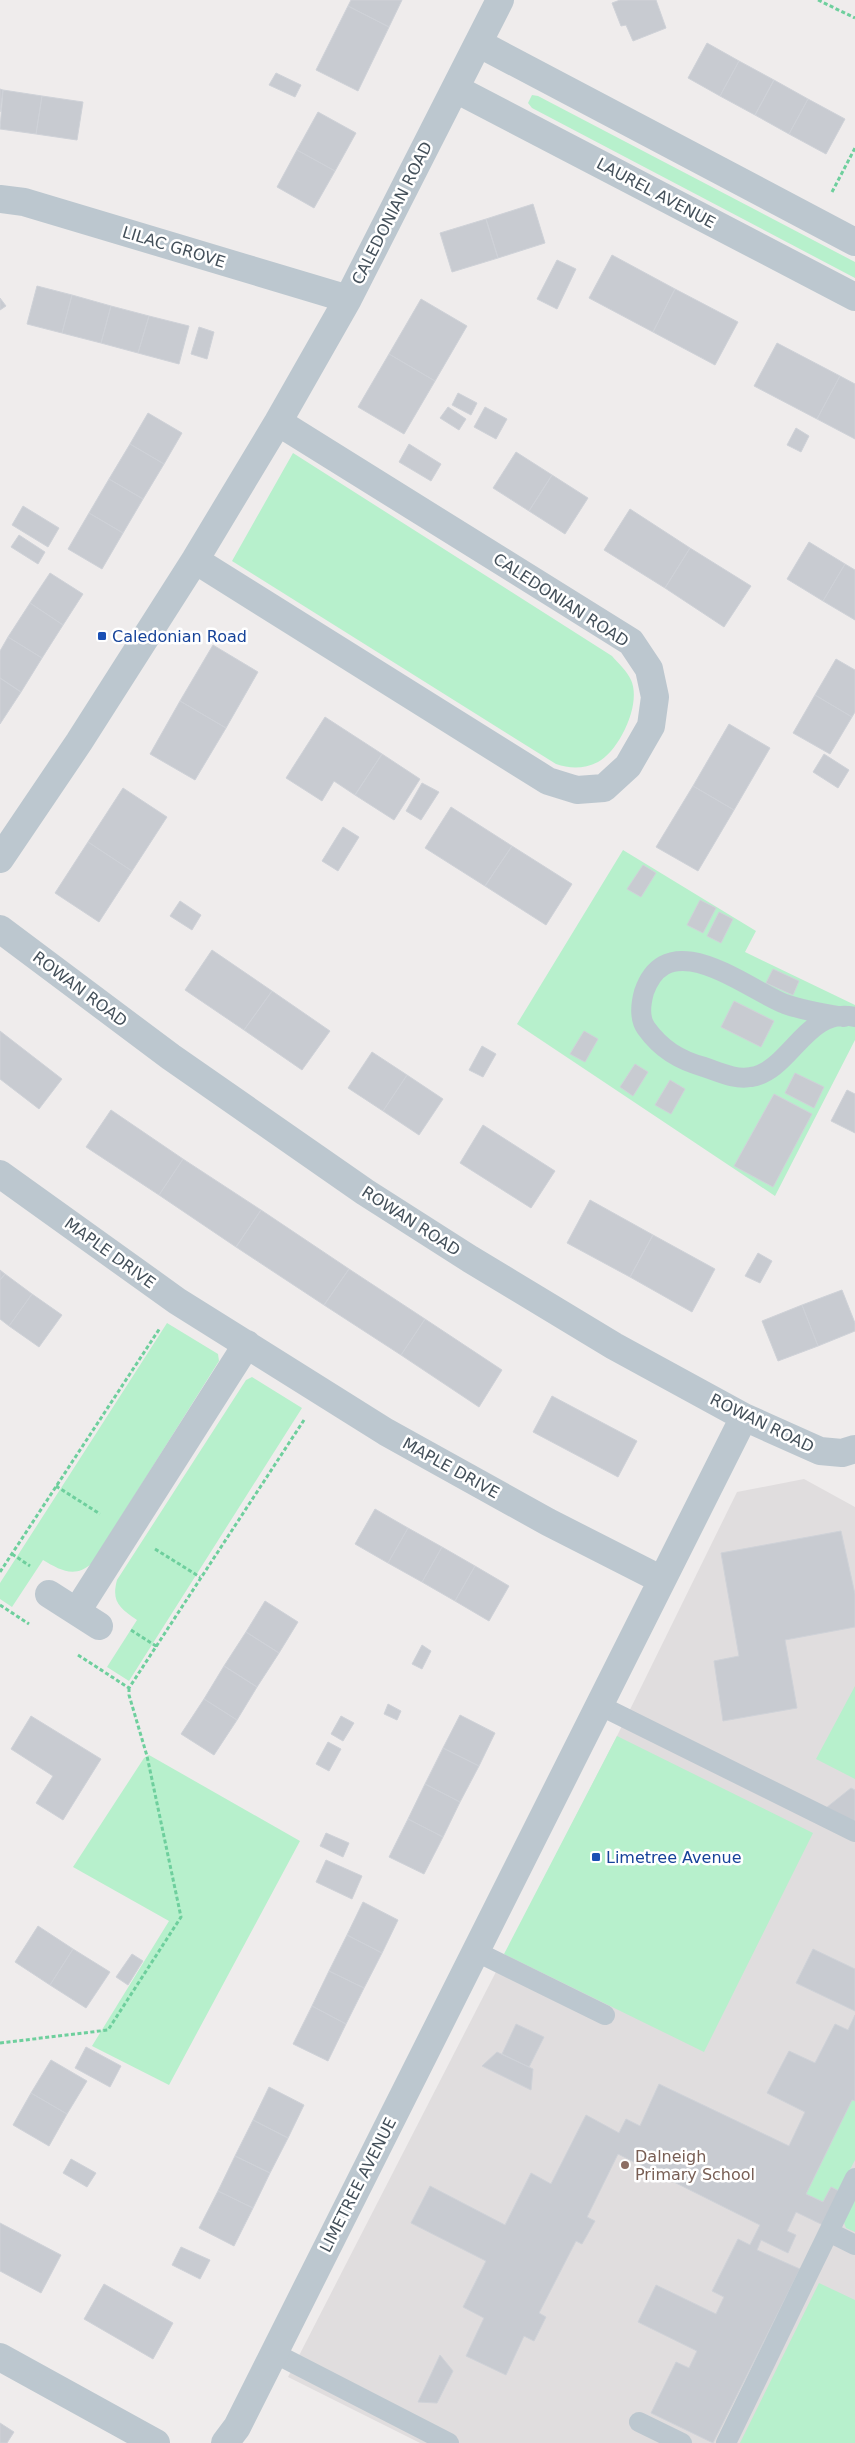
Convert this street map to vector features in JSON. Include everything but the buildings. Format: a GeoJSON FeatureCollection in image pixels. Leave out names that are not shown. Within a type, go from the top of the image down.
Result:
{"type":"FeatureCollection","features":[{"type":"Feature","properties":{"kind":"street","name":"CALEDONIAN ROAD"},"geometry":{"type":"LineString","coordinates":[[4,845],[79,742],[195,560],[278,422],[348,299],[480,44],[500,0]]}},
{"type":"Feature","properties":{"kind":"street"},"geometry":{"type":"LineString","coordinates":[[480,44],[855,242]]}},
{"type":"Feature","properties":{"kind":"street","name":"LAUREL AVENUE"},"geometry":{"type":"LineString","coordinates":[[456,89],[855,297]]}},
{"type":"Feature","properties":{"kind":"street","name":"LILAC GROVE"},"geometry":{"type":"LineString","coordinates":[[0,199],[24,202],[348,299]]}},
{"type":"Feature","properties":{"kind":"street","name":"CALEDONIAN ROAD"},"geometry":{"type":"LineString","coordinates":[[195,560],[548,781],[577,790],[604,788],[628,766],[651,726],[656,697],[650,668],[631,642],[278,422]]}},
{"type":"Feature","properties":{"kind":"street","name":"ROWAN ROAD"},"geometry":{"type":"LineString","coordinates":[[0,929],[170,1057],[365,1192],[470,1259],[614,1346],[744,1416],[820,1451],[842,1453],[855,1449]]}},
{"type":"Feature","properties":{"kind":"street","name":"MAPLE DRIVE"},"geometry":{"type":"LineString","coordinates":[[0,1174],[177,1301],[386,1432],[548,1522],[662,1580]]}},
{"type":"Feature","properties":{"kind":"street"},"geometry":{"type":"LineString","coordinates":[[49,1594],[88,1618],[247,1344]]}},
{"type":"Feature","properties":{"kind":"street","name":"LIMETREE AVENUE"},"geometry":{"type":"LineString","coordinates":[[225,2443],[237,2427],[744,1416]]}},
{"type":"Feature","properties":{"kind":"street"},"geometry":{"type":"LineString","coordinates":[[0,2357],[156,2443]]}},
{"type":"Feature","properties":{"kind":"lane"},"geometry":{"type":"LineString","coordinates":[[678,960],[695,962],[714,968],[785,1004],[850,1017],[818,1024],[802,1037],[771,1069],[752,1077],[733,1077],[672,1055],[656,1042],[643,1024],[640,1003],[648,982],[660,966],[678,960]]}},
{"type":"Feature","properties":{"kind":"lane"},"geometry":{"type":"LineString","coordinates":[[600,1705],[855,1832]]}},
{"type":"Feature","properties":{"kind":"lane"},"geometry":{"type":"LineString","coordinates":[[475,1951],[605,2015]]}},
{"type":"Feature","properties":{"kind":"lane"},"geometry":{"type":"LineString","coordinates":[[726,2443],[855,2178]]}},
{"type":"Feature","properties":{"kind":"lane"},"geometry":{"type":"LineString","coordinates":[[829,2232],[855,2245]]}},
{"type":"Feature","properties":{"kind":"lane"},"geometry":{"type":"LineString","coordinates":[[274,2353],[449,2443]]}},
{"type":"Feature","properties":{"kind":"lane"},"geometry":{"type":"LineString","coordinates":[[639,2422],[682,2443]]}},
{"type":"Feature","properties":{"kind":"path"},"geometry":{"type":"LineString","coordinates":[[818,0],[855,18]]}},
{"type":"Feature","properties":{"kind":"path"},"geometry":{"type":"LineString","coordinates":[[817,222],[855,148]]}},
{"type":"Feature","properties":{"kind":"path"},"geometry":{"type":"LineString","coordinates":[[0,1572],[177,1301]]}},
{"type":"Feature","properties":{"kind":"path"},"geometry":{"type":"LineString","coordinates":[[0,2043],[108,2030],[181,1917],[147,1756],[129,1695],[129,1688],[322,1392]]}},
{"type":"Feature","properties":{"kind":"path"},"geometry":{"type":"LineString","coordinates":[[56,1486],[101,1515]]}},
{"type":"Feature","properties":{"kind":"path"},"geometry":{"type":"LineString","coordinates":[[150,1546],[200,1577]]}},
{"type":"Feature","properties":{"kind":"path"},"geometry":{"type":"LineString","coordinates":[[12,1554],[36,1570]]}},
{"type":"Feature","properties":{"kind":"path"},"geometry":{"type":"LineString","coordinates":[[0,1605],[32,1626]]}},
{"type":"Feature","properties":{"kind":"path"},"geometry":{"type":"LineString","coordinates":[[130,1630],[156,1646]]}},
{"type":"Feature","properties":{"kind":"path"},"geometry":{"type":"LineString","coordinates":[[72,1652],[129,1688]]}},
{"type":"Feature","properties":{"kind":"shaded area","name":"Dalneigh Primary School"},"geometry":{"type":"Polygon","coordinates":[[[804,1479],[855,1507],[855,2443],[420,2443],[288,2377],[617,1736],[737,1492],[804,1479]]]}},
{"type":"Feature","properties":{"kind":"green space"},"geometry":{"type":"Polygon","coordinates":[[[532,95],[538,96],[855,262],[855,278],[532,108],[528,103],[532,95]]]}},
{"type":"Feature","properties":{"kind":"green space"},"geometry":{"type":"Polygon","coordinates":[[[293,453],[612,656],[625,670],[634,690],[631,714],[621,738],[614,748],[606,756],[593,764],[582,767],[566,767],[556,764],[232,561],[293,453]]]}},
{"type":"Feature","properties":{"kind":"green space"},"geometry":{"type":"Polygon","coordinates":[[[623,850],[756,931],[745,952],[855,1005],[855,1040],[775,1196],[517,1024],[623,850]]]}},
{"type":"Feature","properties":{"kind":"green space"},"geometry":{"type":"Polygon","coordinates":[[[167,1323],[218,1354],[219,1361],[92,1563],[80,1571],[74,1572],[61,1570],[43,1560],[12,1607],[0,1599],[0,1583],[167,1323]]]}},
{"type":"Feature","properties":{"kind":"green space"},"geometry":{"type":"Polygon","coordinates":[[[252,1377],[302,1408],[129,1681],[107,1667],[137,1620],[118,1604],[115,1594],[117,1580],[246,1380],[252,1377]]]}},
{"type":"Feature","properties":{"kind":"green space"},"geometry":{"type":"Polygon","coordinates":[[[855,1686],[855,1779],[816,1759],[855,1686]]]}},
{"type":"Feature","properties":{"kind":"green space"},"geometry":{"type":"Polygon","coordinates":[[[617,1736],[813,1833],[704,2052],[504,1954],[617,1736]]]}},
{"type":"Feature","properties":{"kind":"green space"},"geometry":{"type":"Polygon","coordinates":[[[149,1755],[300,1841],[169,2085],[92,2046],[169,1921],[73,1867],[144,1758],[149,1755]]]}},
{"type":"Feature","properties":{"kind":"green space"},"geometry":{"type":"Polygon","coordinates":[[[852,2100],[855,2101],[855,2160],[839,2191],[831,2187],[823,2202],[806,2194],[852,2100]]]}},
{"type":"Feature","properties":{"kind":"green space"},"geometry":{"type":"Polygon","coordinates":[[[855,2192],[855,2232],[846,2228],[843,2220],[855,2192]]]}},
{"type":"Feature","properties":{"kind":"green space"},"geometry":{"type":"Polygon","coordinates":[[[819,2283],[855,2300],[855,2443],[740,2443],[819,2283]]]}},
{"type":"Feature","properties":{"kind":"place","name":"Caledonian Road"},"geometry":{"type":"Point","coordinates":[102,636]}},
{"type":"Feature","properties":{"kind":"place","name":"Limetree Avenue"},"geometry":{"type":"Point","coordinates":[596,1857]}},
{"type":"Feature","properties":{"kind":"place","name":"Dalneigh Primary School"},"geometry":{"type":"Point","coordinates":[625,2165]}}]}
